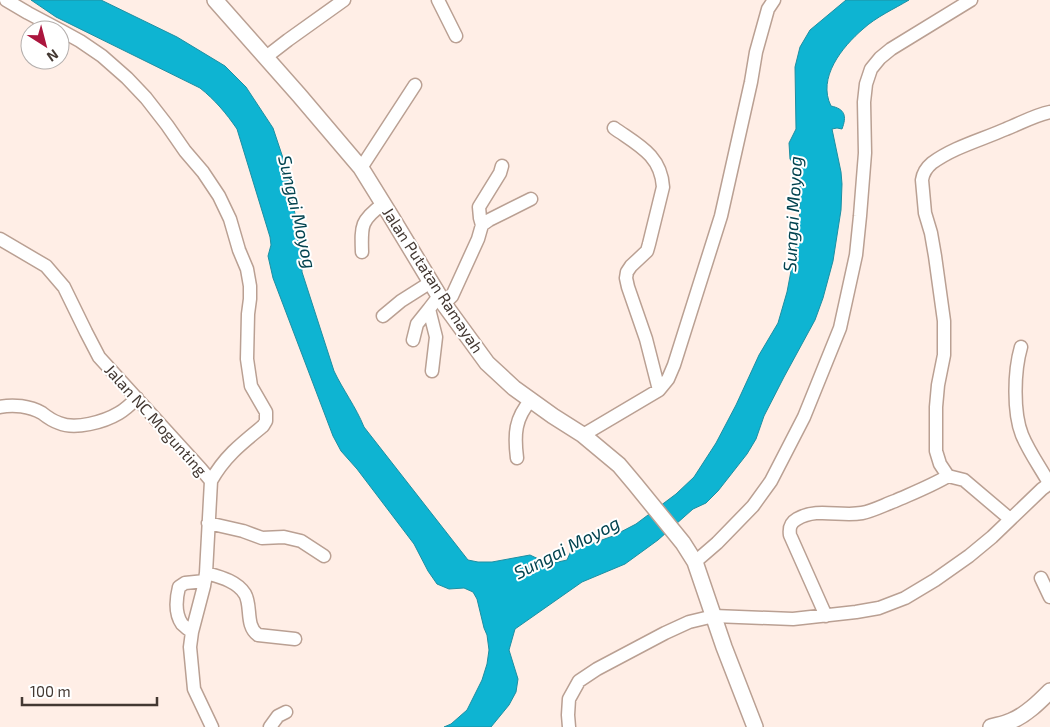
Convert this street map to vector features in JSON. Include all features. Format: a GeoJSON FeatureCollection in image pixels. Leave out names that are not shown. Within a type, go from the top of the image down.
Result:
{"type":"FeatureCollection","features":[{"type":"Feature","properties":{"kind":"main road","name":"Jalan Putatan Ramayah"},"geometry":{"type":"LineString","coordinates":[[215,0],[361,168],[442,300],[487,363],[514,388],[553,416],[584,435],[619,465],[683,543],[695,562],[724,647],[755,727]]}},
{"type":"Feature","properties":{"kind":"main road"},"geometry":{"type":"LineString","coordinates":[[992,727],[1011,722],[1021,716],[1050,691]]}},
{"type":"Feature","properties":{"kind":"street"},"geometry":{"type":"LineString","coordinates":[[6,0],[41,20]]}},
{"type":"Feature","properties":{"kind":"street"},"geometry":{"type":"LineString","coordinates":[[266,57],[344,0]]}},
{"type":"Feature","properties":{"kind":"street"},"geometry":{"type":"LineString","coordinates":[[438,0],[456,36]]}},
{"type":"Feature","properties":{"kind":"street"},"geometry":{"type":"LineString","coordinates":[[584,435],[659,390],[668,379],[721,216],[756,52],[768,9],[774,0]]}},
{"type":"Feature","properties":{"kind":"street"},"geometry":{"type":"LineString","coordinates":[[695,562],[717,543],[753,506],[771,481],[804,417],[840,328],[856,255],[865,153],[864,102],[866,84],[871,69],[891,49],[971,0]]}},
{"type":"Feature","properties":{"kind":"street"},"geometry":{"type":"LineString","coordinates":[[70,36],[102,56],[127,78],[146,98],[185,151],[204,172],[219,196],[230,219],[247,269],[250,300],[247,359],[251,386],[266,412],[266,420],[263,426],[230,453],[217,469],[211,481]]}},
{"type":"Feature","properties":{"kind":"street"},"geometry":{"type":"LineString","coordinates":[[361,168],[415,85]]}},
{"type":"Feature","properties":{"kind":"street"},"geometry":{"type":"LineString","coordinates":[[1010,519],[964,480],[948,476],[940,464],[936,451],[936,407],[944,355],[944,321],[936,256],[925,213],[922,180],[923,175],[931,164],[956,149],[1042,113],[1050,112]]}},
{"type":"Feature","properties":{"kind":"street"},"geometry":{"type":"LineString","coordinates":[[614,128],[649,152],[663,178],[663,187],[647,251],[631,266],[626,278],[646,339],[659,390]]}},
{"type":"Feature","properties":{"kind":"street"},"geometry":{"type":"LineString","coordinates":[[413,340],[417,324],[429,309],[452,296],[478,239],[482,225],[479,206],[500,173],[502,166]]}},
{"type":"Feature","properties":{"kind":"street"},"geometry":{"type":"LineString","coordinates":[[482,225],[531,199]]}},
{"type":"Feature","properties":{"kind":"street"},"geometry":{"type":"LineString","coordinates":[[362,252],[361,234],[365,219],[383,204]]}},
{"type":"Feature","properties":{"kind":"street","name":"Jalan NC Mogunting"},"geometry":{"type":"LineString","coordinates":[[0,238],[46,266],[64,287],[99,357],[211,481],[206,577],[192,632],[190,648],[194,689],[212,727]]}},
{"type":"Feature","properties":{"kind":"street"},"geometry":{"type":"LineString","coordinates":[[383,316],[408,296],[431,282]]}},
{"type":"Feature","properties":{"kind":"street"},"geometry":{"type":"LineString","coordinates":[[429,309],[436,337],[432,372]]}},
{"type":"Feature","properties":{"kind":"street"},"geometry":{"type":"LineString","coordinates":[[569,727],[569,699],[579,681],[614,659],[689,622],[714,616],[793,619],[879,608],[905,598],[935,580],[992,537],[1050,483],[1022,435],[1018,418],[1017,377],[1021,346]]}},
{"type":"Feature","properties":{"kind":"street"},"geometry":{"type":"LineString","coordinates":[[0,407],[8,405],[23,407],[39,412],[57,423],[74,427],[100,422],[118,414],[137,398]]}},
{"type":"Feature","properties":{"kind":"street"},"geometry":{"type":"LineString","coordinates":[[517,458],[514,439],[518,422],[523,409],[531,400]]}},
{"type":"Feature","properties":{"kind":"street"},"geometry":{"type":"LineString","coordinates":[[826,616],[790,535],[791,523],[798,518],[818,513],[862,513],[926,488],[948,476]]}},
{"type":"Feature","properties":{"kind":"street"},"geometry":{"type":"LineString","coordinates":[[208,523],[243,531],[262,538],[284,537],[301,541],[324,556]]}},
{"type":"Feature","properties":{"kind":"street"},"geometry":{"type":"LineString","coordinates":[[192,632],[182,624],[177,613],[178,587],[206,577],[225,578],[244,592],[250,610],[253,632],[258,635],[296,639]]}},
{"type":"Feature","properties":{"kind":"street"},"geometry":{"type":"LineString","coordinates":[[1041,578],[1050,597]]}},
{"type":"Feature","properties":{"kind":"street"},"geometry":{"type":"LineString","coordinates":[[270,727],[278,716],[286,712]]}},
{"type":"Feature","properties":{"kind":"water"},"geometry":{"type":"Polygon","coordinates":[[[31,0],[101,0],[177,37],[225,66],[246,87],[273,128],[290,187],[302,252],[302,272],[334,371],[364,427],[468,560],[492,562],[530,555],[549,564],[567,560],[571,551],[613,536],[636,524],[676,494],[694,477],[716,443],[759,355],[778,323],[787,292],[799,229],[799,172],[790,159],[789,143],[796,129],[795,67],[800,47],[810,30],[846,0],[909,0],[885,13],[855,36],[840,54],[829,74],[827,95],[831,106],[839,109],[844,114],[842,129],[832,129],[842,184],[841,210],[833,261],[815,320],[764,416],[756,439],[747,454],[718,491],[706,503],[693,509],[658,540],[625,564],[582,582],[515,629],[509,650],[518,679],[516,692],[509,705],[491,727],[444,727],[451,724],[467,710],[482,680],[487,664],[489,650],[487,635],[477,599],[473,592],[464,588],[449,589],[437,584],[414,544],[341,451],[333,436],[273,278],[268,256],[271,245],[270,237],[237,129],[211,97],[200,88],[70,24],[70,20],[62,20],[31,0]]]}},
{"type":"Feature","properties":{"kind":"water label","name":"Sungai Moyog"},"geometry":{"type":"Point","coordinates":[297,212]}},
{"type":"Feature","properties":{"kind":"water label","name":"Sungai Moyog"},"geometry":{"type":"Point","coordinates":[793,214]}},
{"type":"Feature","properties":{"kind":"water label","name":"Sungai Moyog"},"geometry":{"type":"Point","coordinates":[567,548]}}]}
